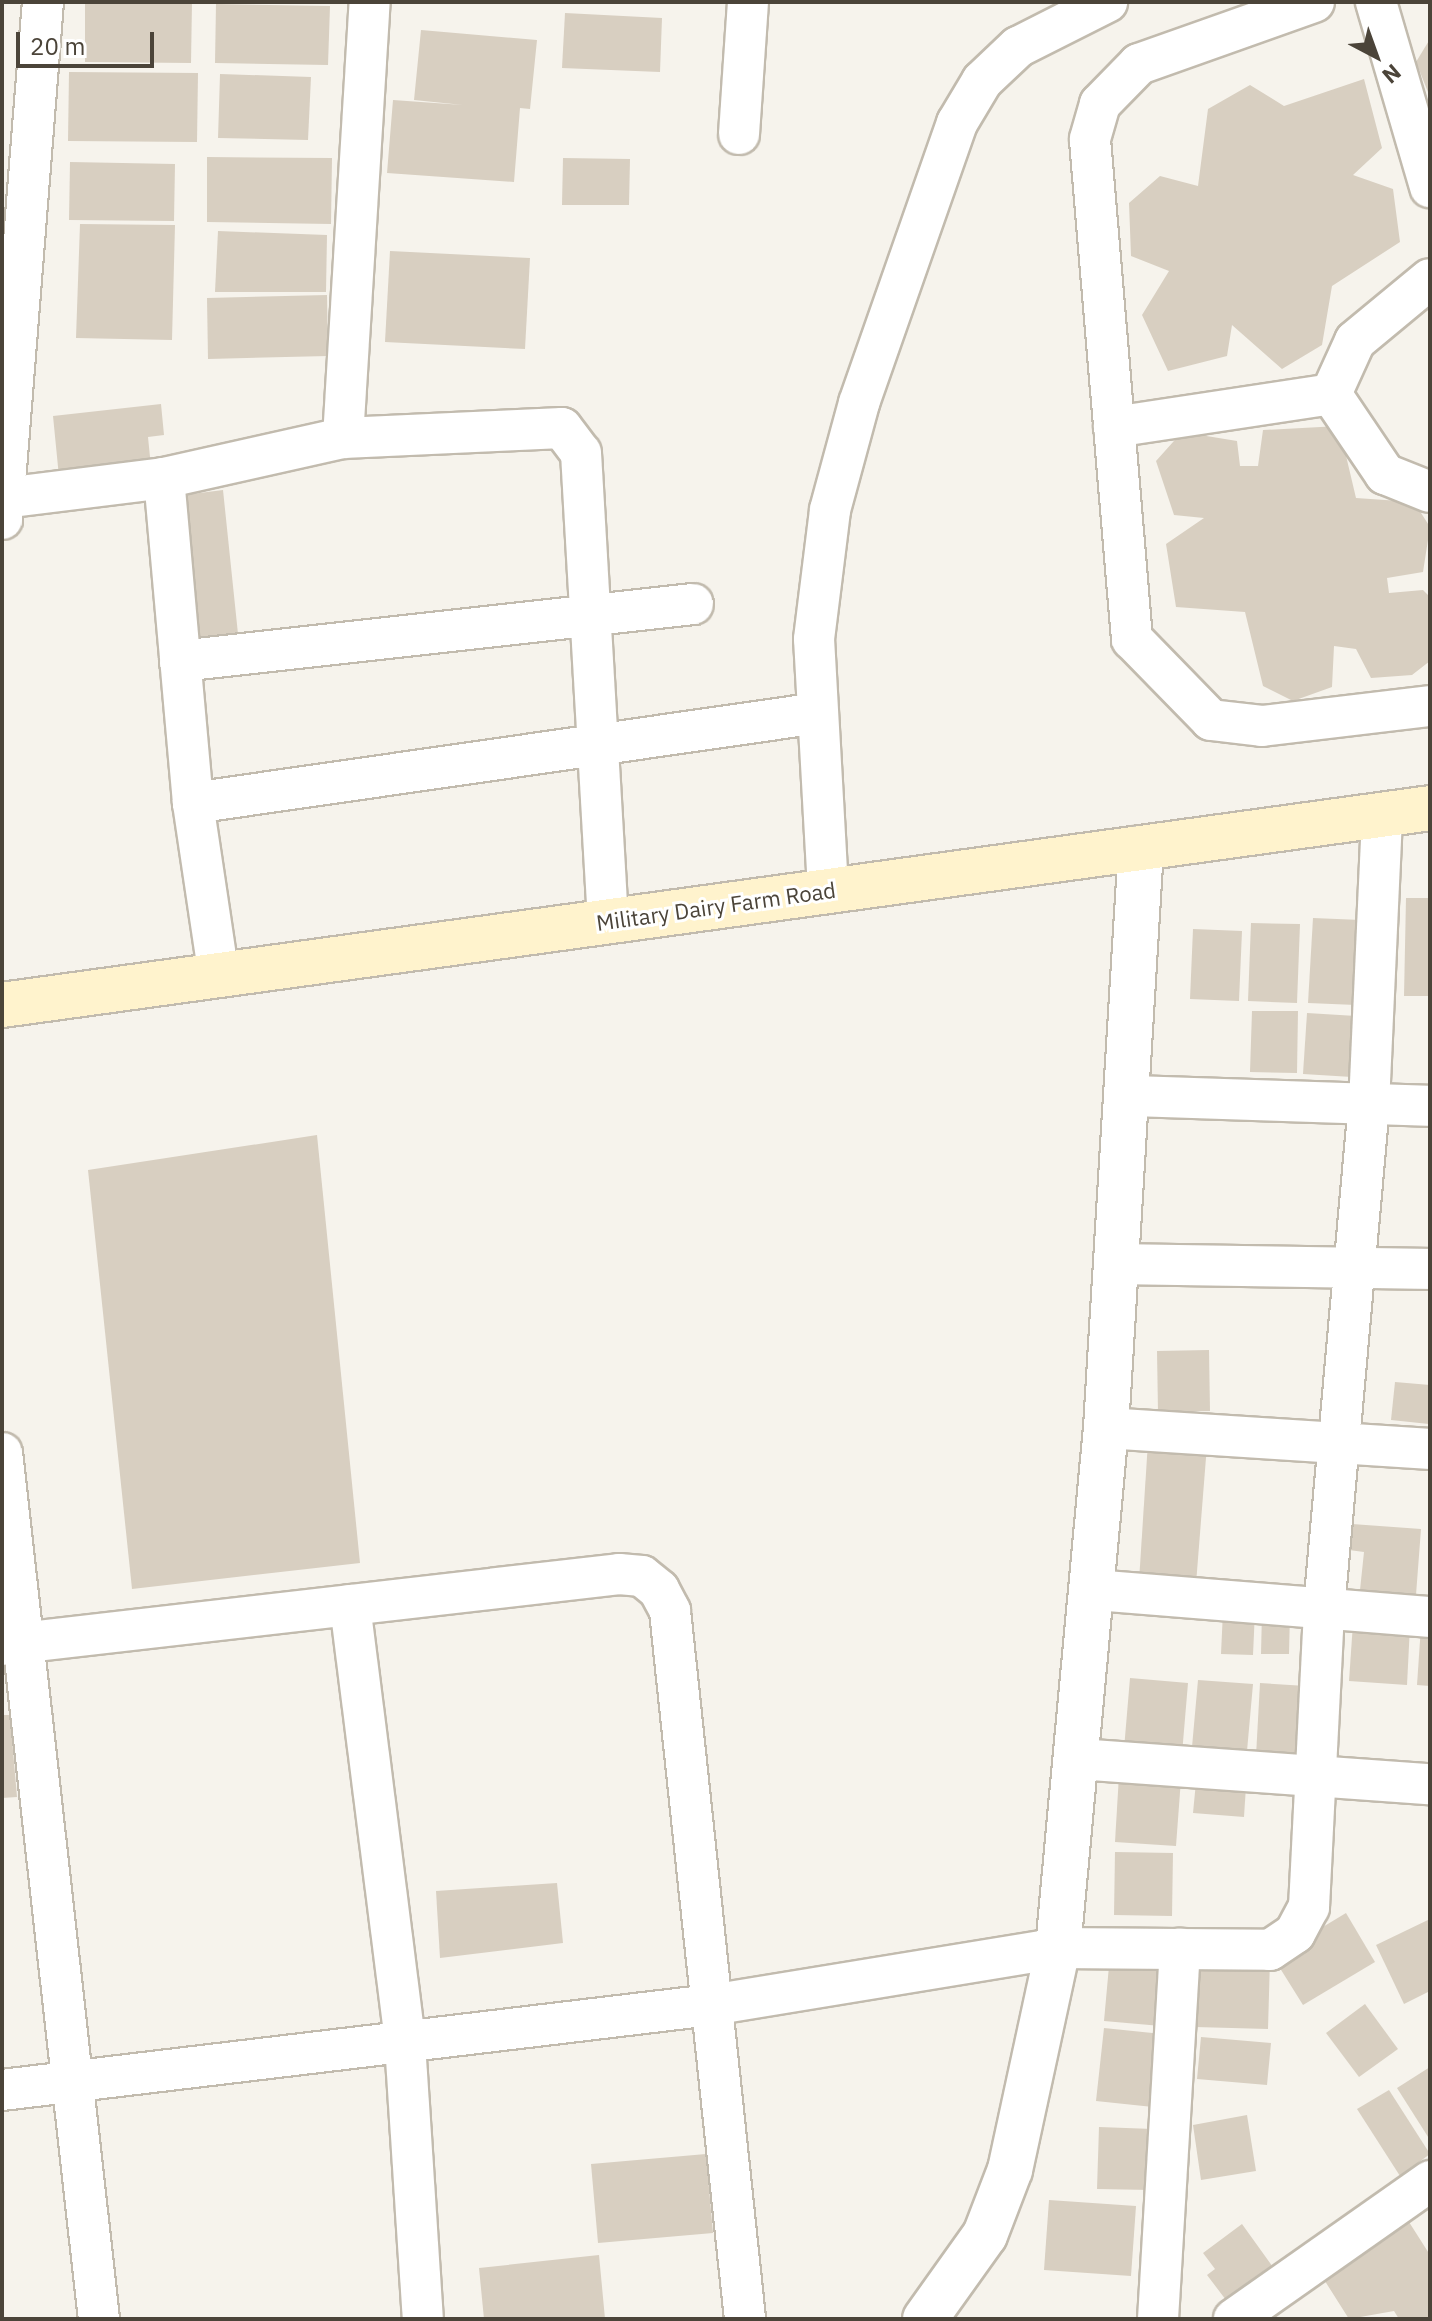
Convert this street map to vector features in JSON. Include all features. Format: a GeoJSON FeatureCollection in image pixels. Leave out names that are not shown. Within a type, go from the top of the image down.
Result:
{"type":"FeatureCollection","features":[{"type":"Feature","properties":{"kind":"main road","name":"Military Dairy Farm Road"},"geometry":{"type":"LineString","coordinates":[[2,1005],[1430,808]]}},
{"type":"Feature","properties":{"kind":"street"},"geometry":{"type":"LineString","coordinates":[[43,2],[3,508],[164,478],[343,438],[562,428],[581,453],[586,613],[608,922]]}},
{"type":"Feature","properties":{"kind":"street"},"geometry":{"type":"LineString","coordinates":[[343,438],[370,2]]}},
{"type":"Feature","properties":{"kind":"street"},"geometry":{"type":"LineString","coordinates":[[739,134],[748,2]]}},
{"type":"Feature","properties":{"kind":"street"},"geometry":{"type":"LineString","coordinates":[[828,889],[814,639],[830,510],[859,403],[957,123],[982,81],[1018,47],[1107,2]]}},
{"type":"Feature","properties":{"kind":"street"},"geometry":{"type":"LineString","coordinates":[[1314,2],[1139,64],[1100,104],[1090,140],[1132,639],[1176,691],[1211,720],[1262,726],[1430,706]]}},
{"type":"Feature","properties":{"kind":"street"},"geometry":{"type":"LineString","coordinates":[[1376,2],[1430,187]]}},
{"type":"Feature","properties":{"kind":"street"},"geometry":{"type":"LineString","coordinates":[[1331,394],[1355,341],[1430,279]]}},
{"type":"Feature","properties":{"kind":"street"},"geometry":{"type":"LineString","coordinates":[[1114,427],[1331,394]]}},
{"type":"Feature","properties":{"kind":"street"},"geometry":{"type":"LineString","coordinates":[[1331,394],[1385,474],[1430,490]]}},
{"type":"Feature","properties":{"kind":"street"},"geometry":{"type":"LineString","coordinates":[[164,478],[193,803],[219,976]]}},
{"type":"Feature","properties":{"kind":"street"},"geometry":{"type":"LineString","coordinates":[[180,661],[586,613],[693,604]]}},
{"type":"Feature","properties":{"kind":"street"},"geometry":{"type":"LineString","coordinates":[[193,803],[818,713]]}},
{"type":"Feature","properties":{"kind":"street"},"geometry":{"type":"LineString","coordinates":[[2,2090],[711,2005],[1058,1948],[1270,1950],[1295,1933],[1309,1907],[1324,1608],[1358,1268],[1369,1104],[1382,815]]}},
{"type":"Feature","properties":{"kind":"street"},"geometry":{"type":"LineString","coordinates":[[925,2319],[985,2235],[1010,2170],[1058,1948],[1094,1590],[1130,1096],[1141,848]]}},
{"type":"Feature","properties":{"kind":"street"},"geometry":{"type":"LineString","coordinates":[[1130,1096],[1430,1106]]}},
{"type":"Feature","properties":{"kind":"street"},"geometry":{"type":"LineString","coordinates":[[1118,1264],[1430,1269]]}},
{"type":"Feature","properties":{"kind":"street"},"geometry":{"type":"LineString","coordinates":[[1106,1428],[1342,1447],[1430,1449]]}},
{"type":"Feature","properties":{"kind":"street"},"geometry":{"type":"LineString","coordinates":[[2,1453],[12,1644],[72,2081],[99,2319]]}},
{"type":"Feature","properties":{"kind":"street"},"geometry":{"type":"LineString","coordinates":[[12,1644],[619,1574],[642,1576],[659,1590],[670,1611],[745,2319]]}},
{"type":"Feature","properties":{"kind":"street"},"geometry":{"type":"LineString","coordinates":[[1094,1590],[1430,1617]]}},
{"type":"Feature","properties":{"kind":"street"},"geometry":{"type":"LineString","coordinates":[[350,1605],[405,2043],[423,2319]]}},
{"type":"Feature","properties":{"kind":"street"},"geometry":{"type":"LineString","coordinates":[[1077,1759],[1430,1784]]}},
{"type":"Feature","properties":{"kind":"street"},"geometry":{"type":"LineString","coordinates":[[1158,2319],[1180,1949]]}},
{"type":"Feature","properties":{"kind":"street"},"geometry":{"type":"LineString","coordinates":[[1234,2319],[1430,2181]]}},
{"type":"Feature","properties":{"kind":"building"},"geometry":{"type":"Polygon","coordinates":[[[85,2],[192,2],[191,63],[85,62],[85,2]]]}},
{"type":"Feature","properties":{"kind":"building"},"geometry":{"type":"Polygon","coordinates":[[[216,4],[330,6],[328,65],[215,63],[216,4]]]}},
{"type":"Feature","properties":{"kind":"building"},"geometry":{"type":"Polygon","coordinates":[[[565,13],[662,18],[660,72],[562,68],[565,13]]]}},
{"type":"Feature","properties":{"kind":"building"},"geometry":{"type":"Polygon","coordinates":[[[421,30],[537,40],[530,109],[520,108],[514,182],[387,173],[393,100],[463,105],[414,100],[421,30]]]}},
{"type":"Feature","properties":{"kind":"building"},"geometry":{"type":"Polygon","coordinates":[[[1430,39],[1430,97],[1416,62],[1430,39]]]}},
{"type":"Feature","properties":{"kind":"building"},"geometry":{"type":"Polygon","coordinates":[[[69,72],[198,73],[197,142],[68,141],[69,72]]]}},
{"type":"Feature","properties":{"kind":"building"},"geometry":{"type":"Polygon","coordinates":[[[220,74],[311,77],[308,140],[218,138],[220,74]]]}},
{"type":"Feature","properties":{"kind":"building"},"geometry":{"type":"Polygon","coordinates":[[[1364,79],[1382,148],[1353,175],[1393,189],[1400,242],[1332,286],[1322,345],[1282,369],[1232,325],[1227,356],[1168,371],[1142,315],[1169,271],[1131,256],[1129,203],[1160,176],[1198,186],[1208,109],[1250,85],[1284,106],[1364,79]]]}},
{"type":"Feature","properties":{"kind":"building"},"geometry":{"type":"Polygon","coordinates":[[[207,157],[332,158],[331,224],[207,222],[207,157]]]}},
{"type":"Feature","properties":{"kind":"building"},"geometry":{"type":"Polygon","coordinates":[[[563,158],[630,159],[629,205],[562,205],[563,158]]]}},
{"type":"Feature","properties":{"kind":"building"},"geometry":{"type":"Polygon","coordinates":[[[70,162],[175,164],[174,221],[69,220],[70,162]]]}},
{"type":"Feature","properties":{"kind":"building"},"geometry":{"type":"Polygon","coordinates":[[[80,224],[175,225],[172,340],[76,338],[80,224]]]}},
{"type":"Feature","properties":{"kind":"building"},"geometry":{"type":"Polygon","coordinates":[[[218,231],[327,235],[326,292],[215,292],[218,231]]]}},
{"type":"Feature","properties":{"kind":"building"},"geometry":{"type":"Polygon","coordinates":[[[390,251],[530,258],[525,349],[385,342],[390,251]]]}},
{"type":"Feature","properties":{"kind":"building"},"geometry":{"type":"Polygon","coordinates":[[[327,295],[328,356],[208,359],[207,298],[327,295]]]}},
{"type":"Feature","properties":{"kind":"building"},"geometry":{"type":"Polygon","coordinates":[[[161,404],[164,435],[148,437],[151,467],[59,477],[53,416],[161,404]]]}},
{"type":"Feature","properties":{"kind":"building"},"geometry":{"type":"Polygon","coordinates":[[[1339,426],[1356,498],[1414,502],[1430,527],[1423,572],[1387,578],[1389,593],[1423,590],[1430,597],[1430,661],[1412,675],[1371,678],[1356,649],[1334,646],[1332,687],[1293,701],[1263,686],[1245,612],[1176,607],[1166,544],[1204,518],[1174,515],[1156,461],[1182,432],[1237,441],[1240,466],[1258,466],[1263,430],[1339,426]]]}},
{"type":"Feature","properties":{"kind":"building"},"geometry":{"type":"Polygon","coordinates":[[[223,490],[238,634],[190,638],[176,496],[223,490]]]}},
{"type":"Feature","properties":{"kind":"building"},"geometry":{"type":"Polygon","coordinates":[[[1406,898],[1430,898],[1430,996],[1404,996],[1406,898]]]}},
{"type":"Feature","properties":{"kind":"building"},"geometry":{"type":"Polygon","coordinates":[[[1313,918],[1361,920],[1356,1005],[1308,1003],[1313,918]]]}},
{"type":"Feature","properties":{"kind":"building"},"geometry":{"type":"Polygon","coordinates":[[[1251,923],[1300,924],[1297,1003],[1248,1001],[1251,923]]]}},
{"type":"Feature","properties":{"kind":"building"},"geometry":{"type":"Polygon","coordinates":[[[1193,929],[1242,931],[1239,1001],[1190,999],[1193,929]]]}},
{"type":"Feature","properties":{"kind":"building"},"geometry":{"type":"Polygon","coordinates":[[[1252,1011],[1298,1011],[1297,1073],[1250,1072],[1252,1011]]]}},
{"type":"Feature","properties":{"kind":"building"},"geometry":{"type":"Polygon","coordinates":[[[1307,1013],[1356,1016],[1352,1077],[1303,1074],[1307,1013]]]}},
{"type":"Feature","properties":{"kind":"building"},"geometry":{"type":"Polygon","coordinates":[[[317,1135],[360,1563],[132,1589],[88,1170],[317,1135]]]}},
{"type":"Feature","properties":{"kind":"building"},"geometry":{"type":"Polygon","coordinates":[[[1209,1350],[1210,1411],[1158,1412],[1157,1351],[1209,1350]]]}},
{"type":"Feature","properties":{"kind":"building"},"geometry":{"type":"Polygon","coordinates":[[[1395,1382],[1430,1385],[1429,1424],[1391,1420],[1395,1382]]]}},
{"type":"Feature","properties":{"kind":"building"},"geometry":{"type":"Polygon","coordinates":[[[1148,1442],[1207,1445],[1196,1584],[1139,1581],[1148,1442]]]}},
{"type":"Feature","properties":{"kind":"building"},"geometry":{"type":"Polygon","coordinates":[[[1352,1524],[1421,1529],[1416,1595],[1360,1590],[1364,1552],[1349,1550],[1352,1524]]]}},
{"type":"Feature","properties":{"kind":"building"},"geometry":{"type":"Polygon","coordinates":[[[1223,1611],[1255,1611],[1253,1655],[1221,1654],[1223,1611]]]}},
{"type":"Feature","properties":{"kind":"building"},"geometry":{"type":"Polygon","coordinates":[[[1262,1612],[1290,1613],[1289,1654],[1261,1654],[1262,1612]]]}},
{"type":"Feature","properties":{"kind":"building"},"geometry":{"type":"Polygon","coordinates":[[[1353,1623],[1410,1626],[1407,1685],[1349,1681],[1353,1623]]]}},
{"type":"Feature","properties":{"kind":"building"},"geometry":{"type":"Polygon","coordinates":[[[1421,1626],[1430,1627],[1430,1686],[1417,1685],[1421,1626]]]}},
{"type":"Feature","properties":{"kind":"building"},"geometry":{"type":"Polygon","coordinates":[[[1130,1678],[1188,1683],[1182,1754],[1124,1749],[1130,1678]]]}},
{"type":"Feature","properties":{"kind":"building"},"geometry":{"type":"Polygon","coordinates":[[[1198,1680],[1253,1684],[1247,1751],[1192,1747],[1198,1680]]]}},
{"type":"Feature","properties":{"kind":"building"},"geometry":{"type":"Polygon","coordinates":[[[1260,1683],[1306,1686],[1302,1759],[1256,1756],[1260,1683]]]}},
{"type":"Feature","properties":{"kind":"building"},"geometry":{"type":"Polygon","coordinates":[[[2,1715],[10,1715],[17,1797],[2,1798],[2,1715]]]}},
{"type":"Feature","properties":{"kind":"building"},"geometry":{"type":"Polygon","coordinates":[[[1119,1775],[1181,1779],[1176,1846],[1115,1842],[1119,1775]]]}},
{"type":"Feature","properties":{"kind":"building"},"geometry":{"type":"Polygon","coordinates":[[[1196,1782],[1246,1786],[1244,1817],[1193,1813],[1196,1782]]]}},
{"type":"Feature","properties":{"kind":"building"},"geometry":{"type":"Polygon","coordinates":[[[1115,1852],[1173,1853],[1172,1916],[1114,1915],[1115,1852]]]}},
{"type":"Feature","properties":{"kind":"building"},"geometry":{"type":"Polygon","coordinates":[[[557,1883],[563,1943],[440,1958],[436,1891],[557,1883]]]}},
{"type":"Feature","properties":{"kind":"building"},"geometry":{"type":"Polygon","coordinates":[[[1346,1913],[1375,1962],[1303,2005],[1273,1957],[1346,1913]]]}},
{"type":"Feature","properties":{"kind":"building"},"geometry":{"type":"Polygon","coordinates":[[[1430,1919],[1430,1991],[1404,2004],[1376,1945],[1430,1919]]]}},
{"type":"Feature","properties":{"kind":"building"},"geometry":{"type":"Polygon","coordinates":[[[1110,1955],[1168,1960],[1161,2026],[1104,2021],[1110,1955]]]}},
{"type":"Feature","properties":{"kind":"building"},"geometry":{"type":"Polygon","coordinates":[[[1198,1957],[1270,1959],[1268,2029],[1195,2027],[1198,1957]]]}},
{"type":"Feature","properties":{"kind":"building"},"geometry":{"type":"Polygon","coordinates":[[[1365,2004],[1398,2049],[1359,2077],[1326,2033],[1365,2004]]]}},
{"type":"Feature","properties":{"kind":"building"},"geometry":{"type":"Polygon","coordinates":[[[1104,2028],[1162,2034],[1153,2107],[1096,2101],[1104,2028]]]}},
{"type":"Feature","properties":{"kind":"building"},"geometry":{"type":"Polygon","coordinates":[[[1201,2037],[1271,2043],[1267,2085],[1197,2079],[1201,2037]]]}},
{"type":"Feature","properties":{"kind":"building"},"geometry":{"type":"Polygon","coordinates":[[[1430,2067],[1430,2140],[1397,2088],[1430,2067]]]}},
{"type":"Feature","properties":{"kind":"building"},"geometry":{"type":"Polygon","coordinates":[[[1389,2090],[1430,2154],[1400,2176],[1357,2109],[1389,2090]]]}},
{"type":"Feature","properties":{"kind":"building"},"geometry":{"type":"Polygon","coordinates":[[[1247,2115],[1256,2171],[1201,2180],[1193,2125],[1247,2115]]]}},
{"type":"Feature","properties":{"kind":"building"},"geometry":{"type":"Polygon","coordinates":[[[1099,2127],[1153,2129],[1151,2190],[1097,2189],[1099,2127]]]}},
{"type":"Feature","properties":{"kind":"building"},"geometry":{"type":"Polygon","coordinates":[[[706,2154],[713,2233],[598,2243],[591,2164],[706,2154]]]}},
{"type":"Feature","properties":{"kind":"building"},"geometry":{"type":"Polygon","coordinates":[[[1049,2200],[1136,2206],[1131,2276],[1044,2270],[1049,2200]]]}},
{"type":"Feature","properties":{"kind":"building"},"geometry":{"type":"Polygon","coordinates":[[[1409,2222],[1430,2255],[1430,2319],[1399,2319],[1394,2311],[1349,2319],[1323,2278],[1409,2222]]]}},
{"type":"Feature","properties":{"kind":"building"},"geometry":{"type":"Polygon","coordinates":[[[1242,2224],[1275,2270],[1229,2304],[1207,2275],[1215,2269],[1203,2253],[1242,2224]]]}},
{"type":"Feature","properties":{"kind":"building"},"geometry":{"type":"Polygon","coordinates":[[[599,2255],[605,2319],[484,2319],[479,2268],[599,2255]]]}}]}
